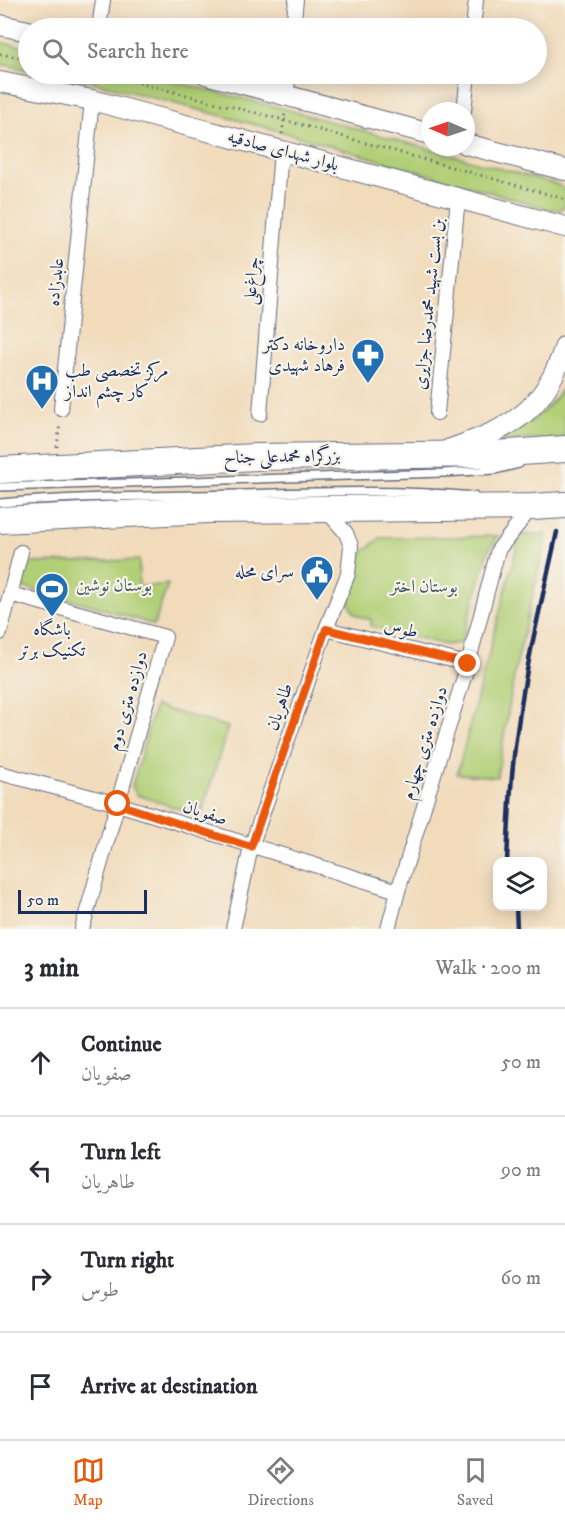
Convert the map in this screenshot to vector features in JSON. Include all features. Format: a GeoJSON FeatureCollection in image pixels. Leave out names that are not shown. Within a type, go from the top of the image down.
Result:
{"type":"FeatureCollection","features":[{"type":"Feature","properties":{"kind":"highway","name":"بزرگراه محمدعلی جناح"},"geometry":{"type":"LineString","coordinates":[[0,470],[257,457],[495,454],[565,450]]}},
{"type":"Feature","properties":{"kind":"highway"},"geometry":{"type":"LineString","coordinates":[[0,520],[208,510],[565,505]]}},
{"type":"Feature","properties":{"kind":"street"},"geometry":{"type":"LineString","coordinates":[[100,18],[103,0]]}},
{"type":"Feature","properties":{"kind":"street"},"geometry":{"type":"LineString","coordinates":[[294,18],[296,0]]}},
{"type":"Feature","properties":{"kind":"street"},"geometry":{"type":"LineString","coordinates":[[474,18],[476,0]]}},
{"type":"Feature","properties":{"kind":"street"},"geometry":{"type":"LineString","coordinates":[[0,25],[18,29]]}},
{"type":"Feature","properties":{"kind":"street","name":"بلوار شهدای صادقیه"},"geometry":{"type":"LineString","coordinates":[[0,82],[92,100],[565,226]]}},
{"type":"Feature","properties":{"kind":"street"},"geometry":{"type":"LineString","coordinates":[[244,84],[421,132]]}},
{"type":"Feature","properties":{"kind":"street"},"geometry":{"type":"LineString","coordinates":[[286,95],[288,84]]}},
{"type":"Feature","properties":{"kind":"street"},"geometry":{"type":"LineString","coordinates":[[465,102],[467,84]]}},
{"type":"Feature","properties":{"kind":"street","name":"عابدزاده"},"geometry":{"type":"LineString","coordinates":[[61,409],[92,100]]}},
{"type":"Feature","properties":{"kind":"street"},"geometry":{"type":"LineString","coordinates":[[475,146],[565,170]]}},
{"type":"Feature","properties":{"kind":"street","name":"چراغ‌علی"},"geometry":{"type":"LineString","coordinates":[[260,414],[280,151]]}},
{"type":"Feature","properties":{"kind":"street","name":"بن بست شهید محمدرضا جزایری"},"geometry":{"type":"LineString","coordinates":[[436,413],[458,198]]}},
{"type":"Feature","properties":{"kind":"street"},"geometry":{"type":"LineString","coordinates":[[432,455],[476,440],[524,416],[540,399],[552,381],[565,346]]}},
{"type":"Feature","properties":{"kind":"street","name":"دوازده متری چهارم"},"geometry":{"type":"LineString","coordinates":[[388,929],[468,664],[498,550],[532,507]]}},
{"type":"Feature","properties":{"kind":"street","name":"طاهریان"},"geometry":{"type":"LineString","coordinates":[[233,929],[251,847],[326,629],[348,574],[351,546],[346,533],[333,518],[320,508]]}},
{"type":"Feature","properties":{"kind":"street"},"geometry":{"type":"LineString","coordinates":[[0,633],[21,552]]}},
{"type":"Feature","properties":{"kind":"street","name":"دوازده متری دوم"},"geometry":{"type":"LineString","coordinates":[[10,594],[165,637],[82,929]]}},
{"type":"Feature","properties":{"kind":"street","name":"طوس"},"geometry":{"type":"LineString","coordinates":[[326,629],[468,664]]}},
{"type":"Feature","properties":{"kind":"street","name":"صفویان"},"geometry":{"type":"LineString","coordinates":[[0,773],[118,804],[398,891]]}},
{"type":"Feature","properties":{"kind":"lane"},"geometry":{"type":"LineString","coordinates":[[535,459],[565,450]]}},
{"type":"Feature","properties":{"kind":"lane"},"geometry":{"type":"LineString","coordinates":[[0,487],[442,473],[495,470],[525,462]]}},
{"type":"Feature","properties":{"kind":"lane"},"geometry":{"type":"LineString","coordinates":[[0,503],[149,496],[339,492],[423,491],[485,496]]}},
{"type":"Feature","properties":{"kind":"lane"},"geometry":{"type":"LineString","coordinates":[[505,500],[532,507]]}},
{"type":"Feature","properties":{"kind":"path"},"geometry":{"type":"LineString","coordinates":[[0,54],[18,57]]}},
{"type":"Feature","properties":{"kind":"path"},"geometry":{"type":"LineString","coordinates":[[143,84],[284,120],[565,199]]}},
{"type":"Feature","properties":{"kind":"path"},"geometry":{"type":"LineString","coordinates":[[280,151],[286,95]]}},
{"type":"Feature","properties":{"kind":"path"},"geometry":{"type":"LineString","coordinates":[[56,466],[61,409]]}},
{"type":"Feature","properties":{"kind":"green space"},"geometry":{"type":"Polygon","coordinates":[[[0,42],[18,46],[18,68],[0,64],[0,42]]]}},
{"type":"Feature","properties":{"kind":"green space"},"geometry":{"type":"Polygon","coordinates":[[[101,84],[183,84],[285,109],[421,147],[421,156],[455,156],[556,184],[565,189],[565,205],[561,210],[548,209],[283,132],[101,84]]]}},
{"type":"Feature","properties":{"kind":"green space"},"geometry":{"type":"Polygon","coordinates":[[[565,384],[565,439],[494,440],[517,429],[543,412],[565,384]]]}},
{"type":"Feature","properties":{"kind":"green space"},"geometry":{"type":"Polygon","coordinates":[[[547,534],[515,671],[497,777],[457,774],[520,535],[547,534]]]}},
{"type":"Feature","properties":{"kind":"green space","name":"بوستان اختر"},"geometry":{"type":"Polygon","coordinates":[[[499,536],[489,549],[461,643],[446,645],[370,626],[372,620],[360,616],[352,609],[349,601],[360,555],[380,538],[499,536]]]}},
{"type":"Feature","properties":{"kind":"green space","name":"بوستان نوشین"},"geometry":{"type":"Polygon","coordinates":[[[139,560],[139,587],[168,584],[154,625],[88,604],[22,587],[27,563],[139,560]]]}},
{"type":"Feature","properties":{"kind":"green space"},"geometry":{"type":"Polygon","coordinates":[[[155,706],[228,727],[201,816],[137,795],[132,786],[155,706]]]}},
{"type":"Feature","properties":{"kind":"railway"},"geometry":{"type":"LineString","coordinates":[[507,857],[512,776],[522,700],[557,532]]}},
{"type":"Feature","properties":{"kind":"railway"},"geometry":{"type":"LineString","coordinates":[[516,911],[517,929]]}},
{"type":"Feature","properties":{"kind":"place","name":"داروخانه دکتر فرهاد شهیدی"},"geometry":{"type":"Point","coordinates":[368,384]}},
{"type":"Feature","properties":{"kind":"place","name":"مرکز تخصصی طب کار چشم انداز"},"geometry":{"type":"Point","coordinates":[42,410]}},
{"type":"Feature","properties":{"kind":"place","name":"سرای محله"},"geometry":{"type":"Point","coordinates":[317,601]}},
{"type":"Feature","properties":{"kind":"place","name":"باشگاه تکنیک برتر"},"geometry":{"type":"Point","coordinates":[52,618]}},
{"type":"Feature","properties":{"kind":"route"},"geometry":{"type":"LineString","coordinates":[[118,804],[251,847],[326,629],[468,664]]}}]}
